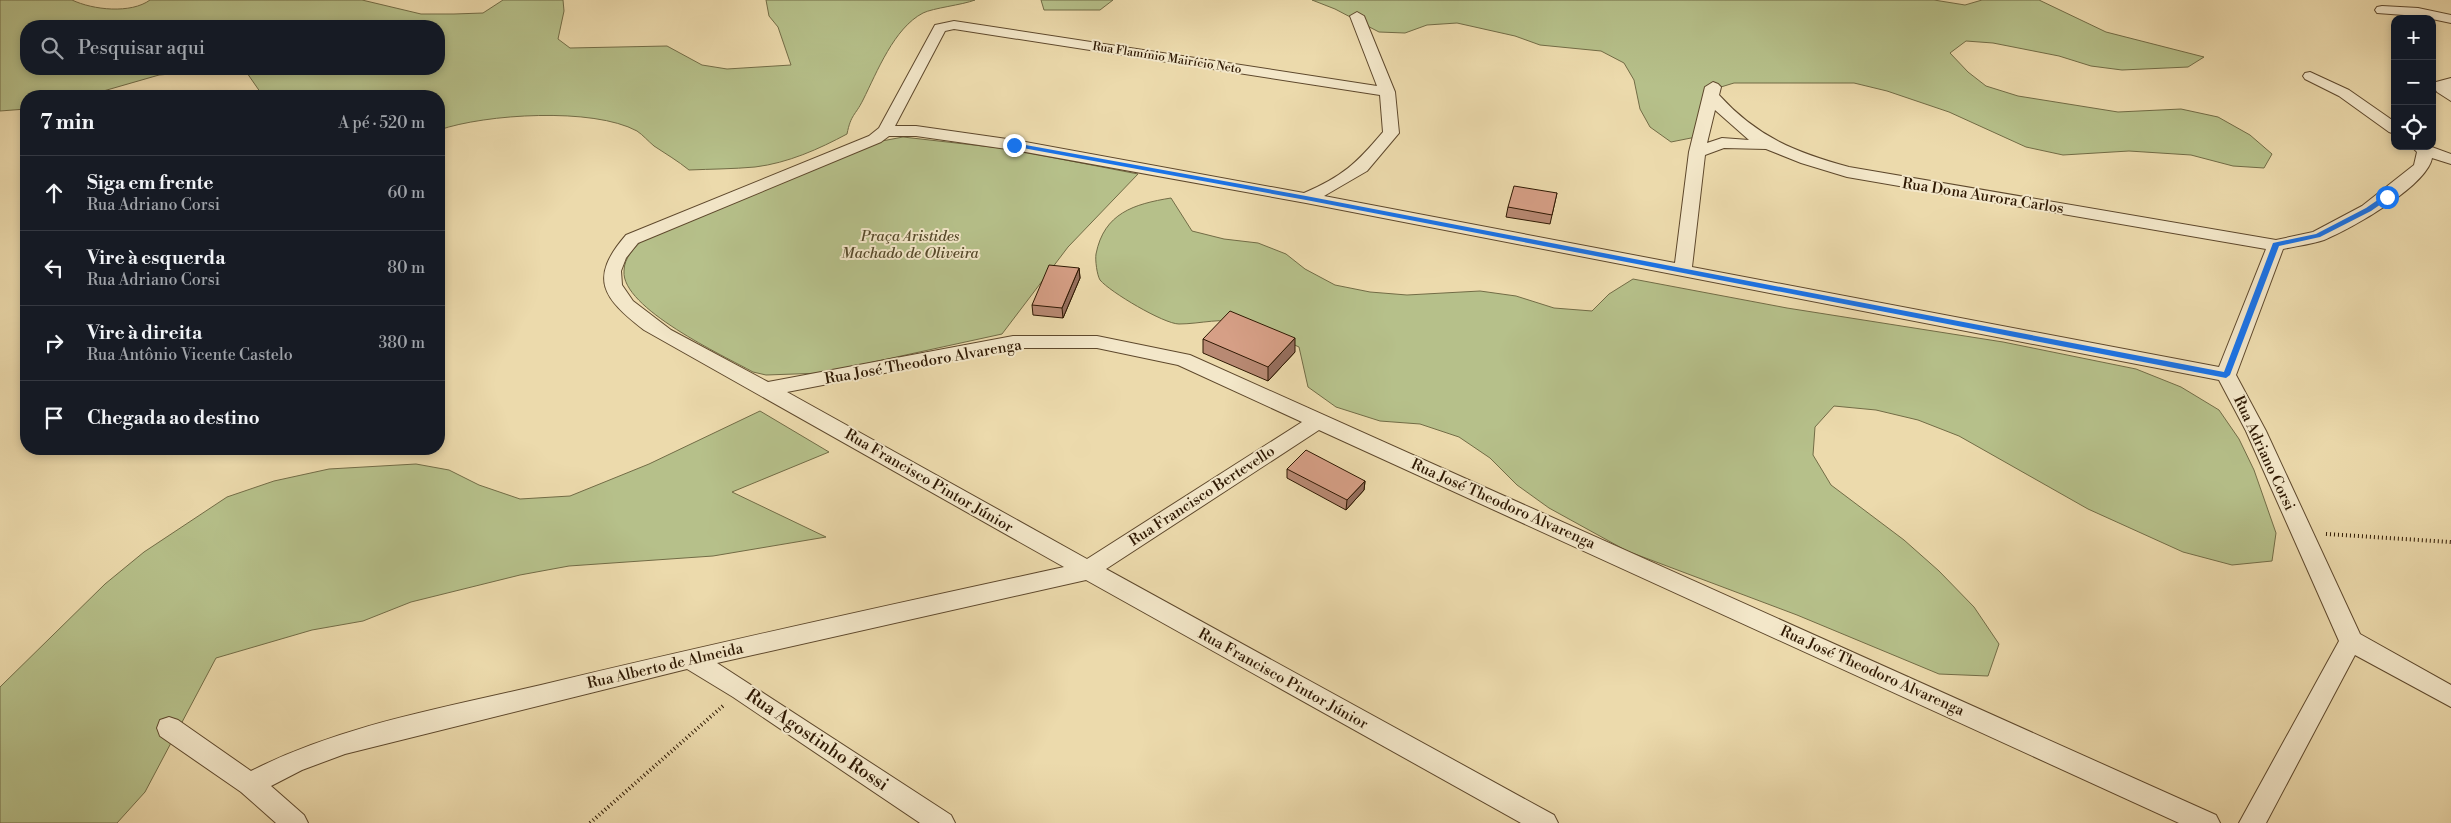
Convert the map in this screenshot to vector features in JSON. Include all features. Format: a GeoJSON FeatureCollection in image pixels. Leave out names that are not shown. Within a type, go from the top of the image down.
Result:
{"type":"FeatureCollection","features":[{"type":"Feature","properties":{"kind":"street"},"geometry":{"type":"LineString","coordinates":[[2382,10],[2418,12],[2451,19]]}},
{"type":"Feature","properties":{"kind":"street"},"geometry":{"type":"LineString","coordinates":[[1306,198],[1328,189],[1361,168],[1391,132],[1387,92],[1358,16]]}},
{"type":"Feature","properties":{"kind":"street","name":"Rua Flamínio Mairício Neto"},"geometry":{"type":"LineString","coordinates":[[885,131],[940,28],[954,25],[1387,92]]}},
{"type":"Feature","properties":{"kind":"street"},"geometry":{"type":"LineString","coordinates":[[2310,76],[2344,93],[2391,126]]}},
{"type":"Feature","properties":{"kind":"street","name":"Rua Dona Aurora Carlos"},"geometry":{"type":"LineString","coordinates":[[1697,152],[1712,91],[1741,127],[1767,146],[1807,161],[1848,172],[2276,245]]}},
{"type":"Feature","properties":{"kind":"street"},"geometry":{"type":"LineString","coordinates":[[885,131],[916,131],[1014,145],[1306,198],[2226,375],[2276,245],[2318,236],[2368,210],[2387,197],[2422,167],[2422,150]]}},
{"type":"Feature","properties":{"kind":"street","name":"Rua Francisco Pintor Júnior"},"geometry":{"type":"LineString","coordinates":[[885,131],[876,139],[632,239],[613,263],[611,273],[617,293],[635,313],[658,330],[767,389],[1086,571],[1545,823]]}},
{"type":"Feature","properties":{"kind":"street"},"geometry":{"type":"LineString","coordinates":[[1683,270],[1697,152],[1722,143],[1739,142],[1767,146]]}},
{"type":"Feature","properties":{"kind":"street"},"geometry":{"type":"LineString","coordinates":[[2425,150],[2451,159]]}},
{"type":"Feature","properties":{"kind":"street","name":"Rua José Theodoro Alvarenga"},"geometry":{"type":"LineString","coordinates":[[767,389],[1013,342],[1097,342],[1183,360],[2207,823]]}},
{"type":"Feature","properties":{"kind":"street","name":"Rua Adriano Corsi"},"geometry":{"type":"LineString","coordinates":[[2226,375],[2256,431],[2300,532],[2351,641]]}},
{"type":"Feature","properties":{"kind":"street","name":"Rua Francisco Bertevello"},"geometry":{"type":"LineString","coordinates":[[1086,571],[1318,421]]}},
{"type":"Feature","properties":{"kind":"street","name":"Rua Alberto de Almeida"},"geometry":{"type":"LineString","coordinates":[[250,784],[293,762],[344,743],[690,659],[1086,571]]}},
{"type":"Feature","properties":{"kind":"street"},"geometry":{"type":"LineString","coordinates":[[2252,823],[2351,641],[2451,697]]}},
{"type":"Feature","properties":{"kind":"street","name":"Rua Agostinho Rossi"},"geometry":{"type":"LineString","coordinates":[[690,659],[742,690],[942,823]]}},
{"type":"Feature","properties":{"kind":"street"},"geometry":{"type":"LineString","coordinates":[[168,728],[250,784],[294,823]]}},
{"type":"Feature","properties":{"kind":"path"},"geometry":{"type":"LineString","coordinates":[[2300,532],[2451,542]]}},
{"type":"Feature","properties":{"kind":"path"},"geometry":{"type":"LineString","coordinates":[[590,823],[742,690]]}},
{"type":"Feature","properties":{"kind":"green space"},"geometry":{"type":"Polygon","coordinates":[[[0,0],[72,0],[101,8],[123,9],[150,0],[362,0],[421,14],[454,14],[483,13],[503,0],[563,0],[564,11],[558,39],[570,48],[667,46],[702,65],[727,69],[791,65],[778,27],[769,16],[766,0],[975,0],[923,13],[903,29],[880,64],[852,119],[847,134],[803,155],[755,167],[689,170],[654,146],[637,131],[618,123],[594,118],[567,116],[510,117],[459,124],[445,128],[445,90],[259,90],[248,75],[445,75],[445,20],[20,20],[20,75],[159,75],[107,90],[20,90],[20,109],[0,111],[0,0]]]}},
{"type":"Feature","properties":{"kind":"green space"},"geometry":{"type":"Polygon","coordinates":[[[1041,0],[1113,0],[1100,10],[1044,10],[1041,0]]]}},
{"type":"Feature","properties":{"kind":"green space"},"geometry":{"type":"Polygon","coordinates":[[[1312,0],[1934,0],[1965,5],[1982,0],[2039,0],[2106,32],[2204,57],[2188,67],[2122,70],[2091,66],[2059,56],[1993,43],[1966,41],[1950,53],[1968,72],[1986,86],[2018,96],[2118,112],[2181,109],[2218,117],[2250,135],[2272,154],[2264,168],[2233,166],[2191,155],[2129,151],[2063,155],[2026,147],[1949,112],[1887,91],[1854,83],[1734,83],[1711,90],[1696,137],[1671,142],[1650,127],[1640,109],[1634,80],[1624,63],[1601,51],[1540,45],[1515,36],[1457,23],[1427,25],[1405,33],[1379,32],[1335,9],[1312,0]]]}},
{"type":"Feature","properties":{"kind":"green space","name":"Praça Aristides Machado de Oliveira"},"geometry":{"type":"Polygon","coordinates":[[[903,137],[1009,149],[1138,174],[1068,247],[1002,334],[823,373],[766,375],[753,372],[676,329],[639,300],[627,285],[624,266],[630,253],[643,239],[882,141],[903,137]]]}},
{"type":"Feature","properties":{"kind":"green space"},"geometry":{"type":"Polygon","coordinates":[[[1171,198],[1192,231],[1224,239],[1258,243],[1286,254],[1305,269],[1335,285],[1370,292],[1407,295],[1480,291],[1516,296],[1554,308],[1592,311],[1609,294],[1633,279],[1787,308],[2003,342],[2136,369],[2181,387],[2219,410],[2239,439],[2254,470],[2276,533],[2272,561],[2232,565],[2183,552],[2088,509],[1959,436],[1918,420],[1876,410],[1834,406],[1815,427],[1813,455],[1831,485],[1904,540],[1939,571],[1974,607],[1999,644],[1988,676],[1939,674],[1797,615],[1627,551],[1549,508],[1517,485],[1490,458],[1459,437],[1420,424],[1380,421],[1336,407],[1308,387],[1299,347],[1278,337],[1235,321],[1172,323],[1125,299],[1099,278],[1096,267],[1096,254],[1100,240],[1113,220],[1123,213],[1157,200],[1171,198]]]}},
{"type":"Feature","properties":{"kind":"green space"},"geometry":{"type":"Polygon","coordinates":[[[760,411],[829,452],[732,492],[826,537],[713,556],[569,566],[520,575],[411,602],[363,621],[312,630],[216,658],[145,792],[117,823],[0,823],[0,687],[105,584],[144,552],[227,497],[274,481],[329,469],[416,464],[449,470],[479,485],[520,499],[570,496],[649,464],[760,411]]]}},
{"type":"Feature","properties":{"kind":"building"},"geometry":{"type":"Polygon","coordinates":[[[1514,186],[1557,193],[1552,215],[1508,207],[1514,186]]]}},
{"type":"Feature","properties":{"kind":"building"},"geometry":{"type":"Polygon","coordinates":[[[1049,265],[1079,268],[1062,308],[1032,305],[1049,265]]]}},
{"type":"Feature","properties":{"kind":"building"},"geometry":{"type":"Polygon","coordinates":[[[1230,311],[1295,338],[1268,367],[1203,339],[1230,311]]]}},
{"type":"Feature","properties":{"kind":"building"},"geometry":{"type":"Polygon","coordinates":[[[1306,450],[1365,481],[1347,500],[1287,469],[1306,450]]]}},
{"type":"Feature","properties":{"kind":"route"},"geometry":{"type":"LineString","coordinates":[[1014,145],[1306,198],[2226,375],[2276,245],[2318,236],[2368,210],[2387,197]]}}]}
